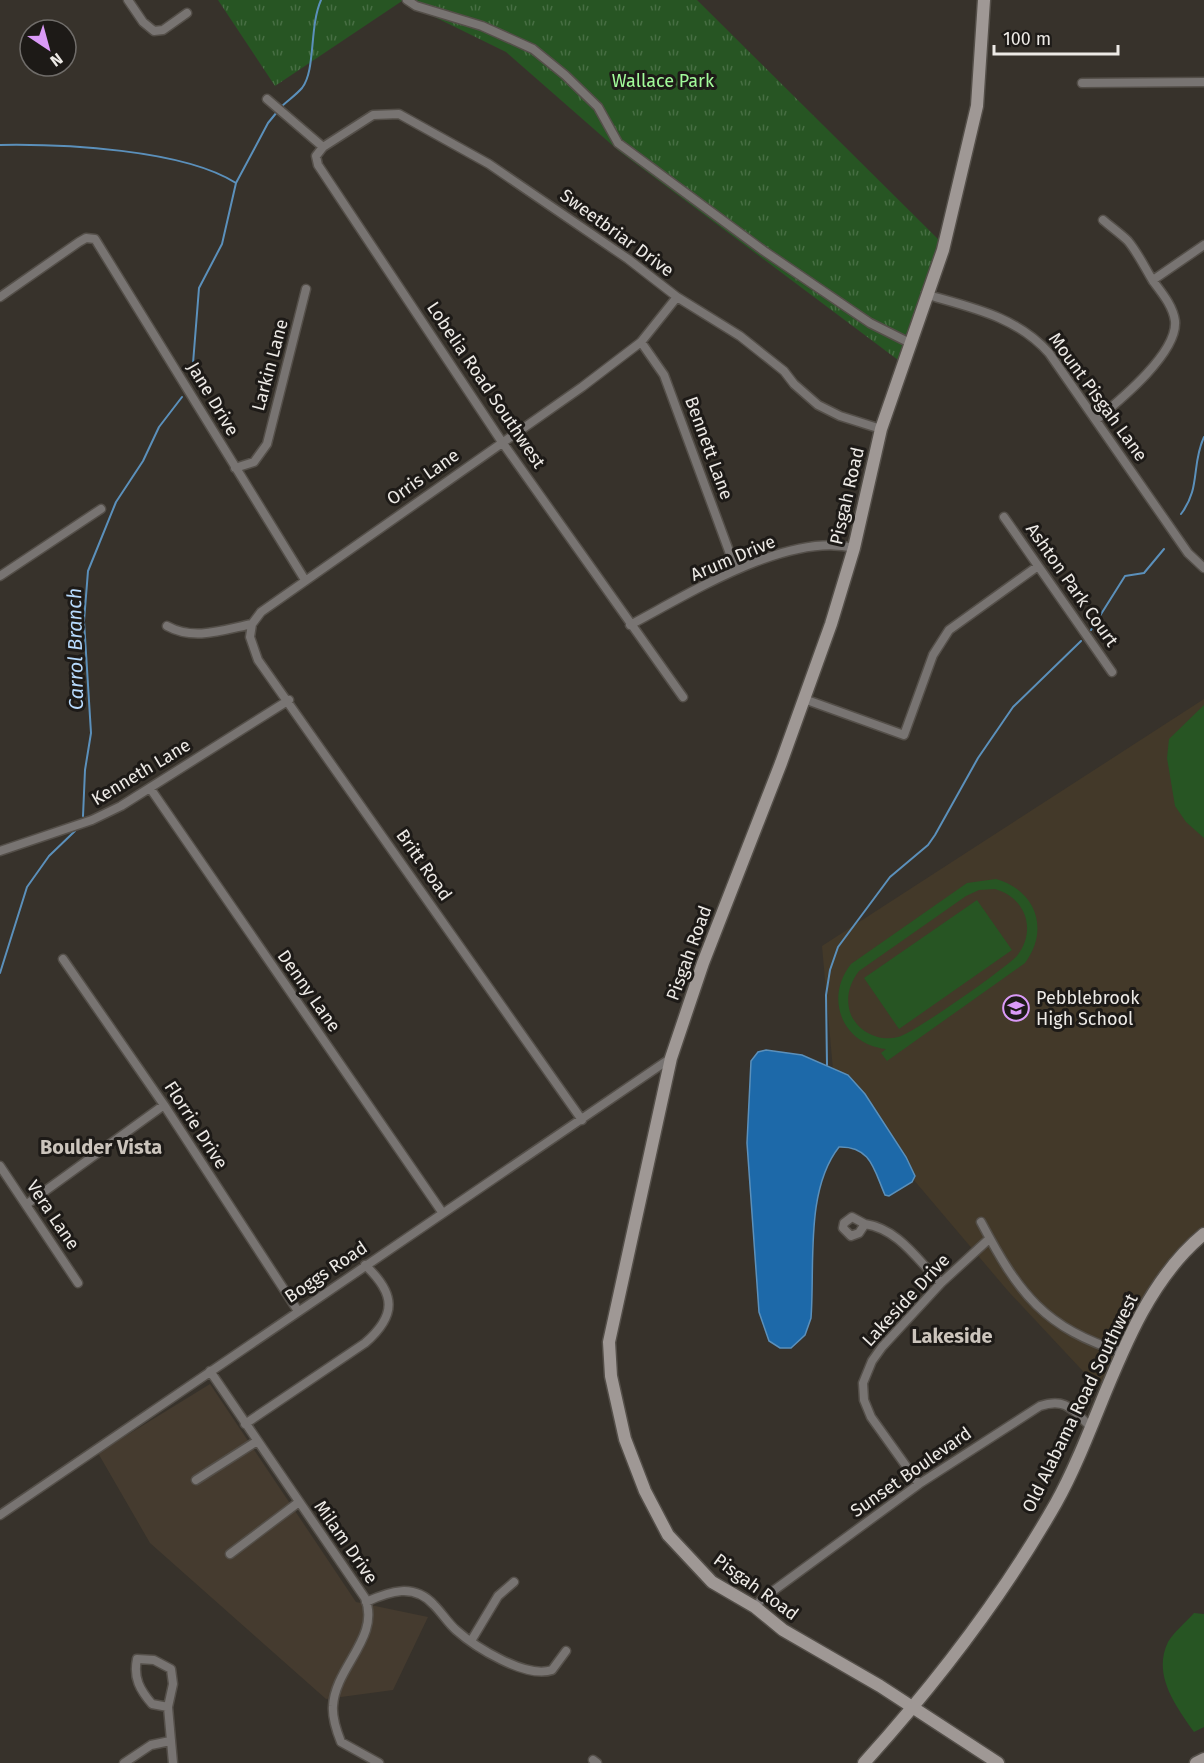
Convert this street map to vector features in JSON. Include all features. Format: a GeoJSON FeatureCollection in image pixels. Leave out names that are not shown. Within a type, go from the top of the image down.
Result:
{"type":"FeatureCollection","features":[{"type":"Feature","properties":{"kind":"street"},"geometry":{"type":"LineString","coordinates":[[128,0],[143,22],[154,31],[163,30],[187,13]]}},
{"type":"Feature","properties":{"kind":"street"},"geometry":{"type":"LineString","coordinates":[[407,0],[416,6],[482,26],[533,49],[565,75],[598,107],[618,143],[774,257],[870,323],[910,343]]}},
{"type":"Feature","properties":{"kind":"street","name":"Pisgah Road"},"geometry":{"type":"LineString","coordinates":[[984,0],[977,106],[962,178],[928,295],[881,429],[855,548],[804,699],[703,963],[671,1058],[609,1342],[611,1376],[625,1438],[645,1491],[668,1535],[712,1582],[755,1607],[783,1630],[913,1708],[998,1763]]}},
{"type":"Feature","properties":{"kind":"street"},"geometry":{"type":"LineString","coordinates":[[1082,83],[1204,82]]}},
{"type":"Feature","properties":{"kind":"street"},"geometry":{"type":"LineString","coordinates":[[267,99],[323,147]]}},
{"type":"Feature","properties":{"kind":"street","name":"Sweetbriar Drive"},"geometry":{"type":"LineString","coordinates":[[323,147],[373,115],[399,114],[489,164],[628,258],[677,297],[740,336],[784,371],[794,384],[818,405],[840,416],[881,429]]}},
{"type":"Feature","properties":{"kind":"street","name":"Lobelia Road Southwest"},"geometry":{"type":"LineString","coordinates":[[323,147],[316,156],[318,165],[502,442],[683,697]]}},
{"type":"Feature","properties":{"kind":"street"},"geometry":{"type":"LineString","coordinates":[[1096,420],[1122,399],[1146,373],[1168,346],[1175,333],[1175,319],[1168,301],[1128,242],[1103,220]]}},
{"type":"Feature","properties":{"kind":"street","name":"Jane Drive"},"geometry":{"type":"LineString","coordinates":[[0,297],[80,242],[91,238],[100,244],[304,580]]}},
{"type":"Feature","properties":{"kind":"street"},"geometry":{"type":"LineString","coordinates":[[1153,280],[1204,245]]}},
{"type":"Feature","properties":{"kind":"street","name":"Larkin Lane"},"geometry":{"type":"LineString","coordinates":[[235,468],[254,462],[267,444],[306,289]]}},
{"type":"Feature","properties":{"kind":"street","name":"Mount Pisgah Lane"},"geometry":{"type":"LineString","coordinates":[[928,295],[1004,318],[1037,340],[1096,420],[1188,553],[1204,568]]}},
{"type":"Feature","properties":{"kind":"street","name":"Orris Lane"},"geometry":{"type":"LineString","coordinates":[[252,624],[261,612],[304,580],[641,342],[677,297]]}},
{"type":"Feature","properties":{"kind":"street","name":"Bennett Lane"},"geometry":{"type":"LineString","coordinates":[[641,342],[664,375],[736,570]]}},
{"type":"Feature","properties":{"kind":"street"},"geometry":{"type":"LineString","coordinates":[[0,576],[101,508]]}},
{"type":"Feature","properties":{"kind":"street","name":"Ashton Park Court"},"geometry":{"type":"LineString","coordinates":[[1004,517],[1112,672]]}},
{"type":"Feature","properties":{"kind":"street","name":"Arum Drive"},"geometry":{"type":"LineString","coordinates":[[630,625],[736,570],[799,548],[822,544],[855,548]]}},
{"type":"Feature","properties":{"kind":"street"},"geometry":{"type":"LineString","coordinates":[[804,699],[904,735],[933,655],[949,630],[1038,566]]}},
{"type":"Feature","properties":{"kind":"street"},"geometry":{"type":"LineString","coordinates":[[167,626],[181,634],[205,633],[252,624]]}},
{"type":"Feature","properties":{"kind":"street","name":"Britt Road"},"geometry":{"type":"LineString","coordinates":[[252,624],[250,636],[258,660],[289,700],[582,1120]]}},
{"type":"Feature","properties":{"kind":"street","name":"Kenneth Lane"},"geometry":{"type":"LineString","coordinates":[[0,850],[92,820],[150,788],[289,700]]}},
{"type":"Feature","properties":{"kind":"street","name":"Denny Lane"},"geometry":{"type":"LineString","coordinates":[[150,788],[442,1212]]}},
{"type":"Feature","properties":{"kind":"street","name":"Florrie Drive"},"geometry":{"type":"LineString","coordinates":[[63,959],[164,1105],[298,1311]]}},
{"type":"Feature","properties":{"kind":"street","name":"Boggs Road"},"geometry":{"type":"LineString","coordinates":[[0,1515],[671,1058]]}},
{"type":"Feature","properties":{"kind":"street"},"geometry":{"type":"LineString","coordinates":[[27,1204],[164,1105]]}},
{"type":"Feature","properties":{"kind":"street","name":"Vera Lane"},"geometry":{"type":"LineString","coordinates":[[0,1166],[78,1283]]}},
{"type":"Feature","properties":{"kind":"street"},"geometry":{"type":"LineString","coordinates":[[981,1222],[989,1239],[1025,1292],[1046,1316],[1077,1336],[1124,1353]]}},
{"type":"Feature","properties":{"kind":"street"},"geometry":{"type":"LineString","coordinates":[[865,1224],[876,1225],[891,1234],[941,1283]]}},
{"type":"Feature","properties":{"kind":"street","name":"Old Alabama Road Southwest"},"geometry":{"type":"LineString","coordinates":[[864,1763],[953,1660],[1031,1543],[1056,1502],[1092,1428],[1155,1288],[1174,1263],[1204,1234]]}},
{"type":"Feature","properties":{"kind":"street","name":"Lakeside Drive"},"geometry":{"type":"LineString","coordinates":[[919,1484],[872,1417],[864,1400],[863,1383],[872,1360],[941,1283],[989,1239]]}},
{"type":"Feature","properties":{"kind":"street"},"geometry":{"type":"LineString","coordinates":[[245,1424],[365,1343],[382,1327],[386,1320],[389,1301],[381,1283],[365,1265]]}},
{"type":"Feature","properties":{"kind":"street","name":"Milam Drive"},"geometry":{"type":"LineString","coordinates":[[210,1371],[366,1602],[370,1614],[366,1631],[348,1664],[333,1706],[341,1742],[379,1763]]}},
{"type":"Feature","properties":{"kind":"street","name":"Sunset Boulevard"},"geometry":{"type":"LineString","coordinates":[[755,1607],[762,1599],[919,1484],[1040,1406],[1052,1402],[1065,1404],[1092,1428]]}},
{"type":"Feature","properties":{"kind":"street"},"geometry":{"type":"LineString","coordinates":[[196,1480],[257,1441]]}},
{"type":"Feature","properties":{"kind":"street"},"geometry":{"type":"LineString","coordinates":[[230,1554],[299,1503]]}},
{"type":"Feature","properties":{"kind":"street"},"geometry":{"type":"LineString","coordinates":[[471,1641],[498,1596],[514,1582]]}},
{"type":"Feature","properties":{"kind":"street"},"geometry":{"type":"LineString","coordinates":[[366,1602],[387,1592],[413,1591],[432,1602],[453,1628],[471,1641],[522,1669],[534,1673],[552,1670],[566,1651]]}},
{"type":"Feature","properties":{"kind":"street"},"geometry":{"type":"LineString","coordinates":[[168,1707],[152,1704],[143,1693],[136,1678],[137,1659],[154,1660],[171,1669],[173,1684],[168,1707],[173,1763]]}},
{"type":"Feature","properties":{"kind":"street"},"geometry":{"type":"LineString","coordinates":[[124,1763],[151,1745],[170,1741]]}},
{"type":"Feature","properties":{"kind":"street"},"geometry":{"type":"LineString","coordinates":[[1196,1763],[1204,1759]]}},
{"type":"Feature","properties":{"kind":"shaded area","name":"Pebblebrook High School"},"geometry":{"type":"Polygon","coordinates":[[[1204,699],[1204,1239],[1187,1250],[1148,1306],[1108,1382],[1094,1383],[1008,1291],[857,1113],[833,1070],[822,946],[1204,699]]]}},
{"type":"Feature","properties":{"kind":"shaded area"},"geometry":{"type":"Polygon","coordinates":[[[210,1384],[356,1602],[428,1617],[393,1690],[326,1699],[150,1543],[98,1453],[210,1384]]]}},
{"type":"Feature","properties":{"kind":"green space","name":"Wallace Park"},"geometry":{"type":"Polygon","coordinates":[[[218,0],[697,0],[944,245],[902,363],[619,151],[506,52],[402,1],[275,86],[218,0]]]}},
{"type":"Feature","properties":{"kind":"green space"},"geometry":{"type":"Polygon","coordinates":[[[1204,705],[1204,838],[1186,822],[1175,806],[1167,758],[1169,739],[1204,705]]]}},
{"type":"Feature","properties":{"kind":"green space"},"geometry":{"type":"Polygon","coordinates":[[[996,879],[1010,884],[1021,892],[1035,913],[1037,938],[1033,950],[1025,963],[887,1061],[881,1053],[886,1049],[871,1045],[848,1029],[839,1005],[839,991],[843,977],[851,964],[967,883],[996,879]],[[995,889],[979,890],[966,896],[859,971],[850,986],[848,997],[851,1015],[859,1026],[877,1037],[898,1037],[921,1025],[958,1000],[1017,956],[1023,946],[1027,926],[1021,907],[1006,893],[995,889]]]}},
{"type":"Feature","properties":{"kind":"green space"},"geometry":{"type":"Polygon","coordinates":[[[977,900],[1012,950],[899,1029],[864,978],[977,900]]]}},
{"type":"Feature","properties":{"kind":"green space"},"geometry":{"type":"Polygon","coordinates":[[[1194,1613],[1204,1614],[1204,1727],[1194,1732],[1168,1690],[1163,1666],[1168,1642],[1194,1613]]]}},
{"type":"Feature","properties":{"kind":"water"},"geometry":{"type":"Polygon","coordinates":[[[766,1050],[802,1055],[848,1075],[865,1094],[906,1157],[915,1176],[912,1182],[889,1196],[885,1195],[865,1155],[850,1148],[839,1147],[828,1165],[816,1206],[811,1318],[805,1335],[791,1348],[780,1348],[769,1341],[759,1312],[747,1143],[751,1061],[758,1052],[766,1050]]]}},
{"type":"Feature","properties":{"kind":"waterway"},"geometry":{"type":"LineString","coordinates":[[281,107],[300,91],[306,80],[317,11],[321,0]]}},
{"type":"Feature","properties":{"kind":"waterway"},"geometry":{"type":"LineString","coordinates":[[192,376],[199,288],[222,244],[236,183],[268,123],[277,112]]}},
{"type":"Feature","properties":{"kind":"waterway"},"geometry":{"type":"LineString","coordinates":[[0,145],[88,148],[154,156],[213,172],[236,183]]}},
{"type":"Feature","properties":{"kind":"waterway","name":"Carrol Branch"},"geometry":{"type":"LineString","coordinates":[[83,816],[85,770],[91,733],[84,621],[88,571],[116,502],[143,461],[159,427],[182,397]]}},
{"type":"Feature","properties":{"kind":"waterway"},"geometry":{"type":"LineString","coordinates":[[1181,514],[1194,486],[1200,447],[1204,437]]}},
{"type":"Feature","properties":{"kind":"waterway"},"geometry":{"type":"LineString","coordinates":[[1091,630],[1125,576],[1144,573],[1164,549]]}},
{"type":"Feature","properties":{"kind":"waterway"},"geometry":{"type":"LineString","coordinates":[[827,1065],[826,995],[830,970],[838,947],[890,877],[928,845],[978,758],[1013,707],[1081,641]]}},
{"type":"Feature","properties":{"kind":"waterway"},"geometry":{"type":"LineString","coordinates":[[0,973],[27,887],[49,856],[75,831]]}},
{"type":"Feature","properties":{"kind":"place","name":"Pebblebrook High School"},"geometry":{"type":"Point","coordinates":[1016,1008]}},
{"type":"Feature","properties":{"kind":"district","name":"Boulder Vista"},"geometry":{"type":"Point","coordinates":[101,1147]}},
{"type":"Feature","properties":{"kind":"district","name":"Lakeside"},"geometry":{"type":"Point","coordinates":[952,1336]}}]}
